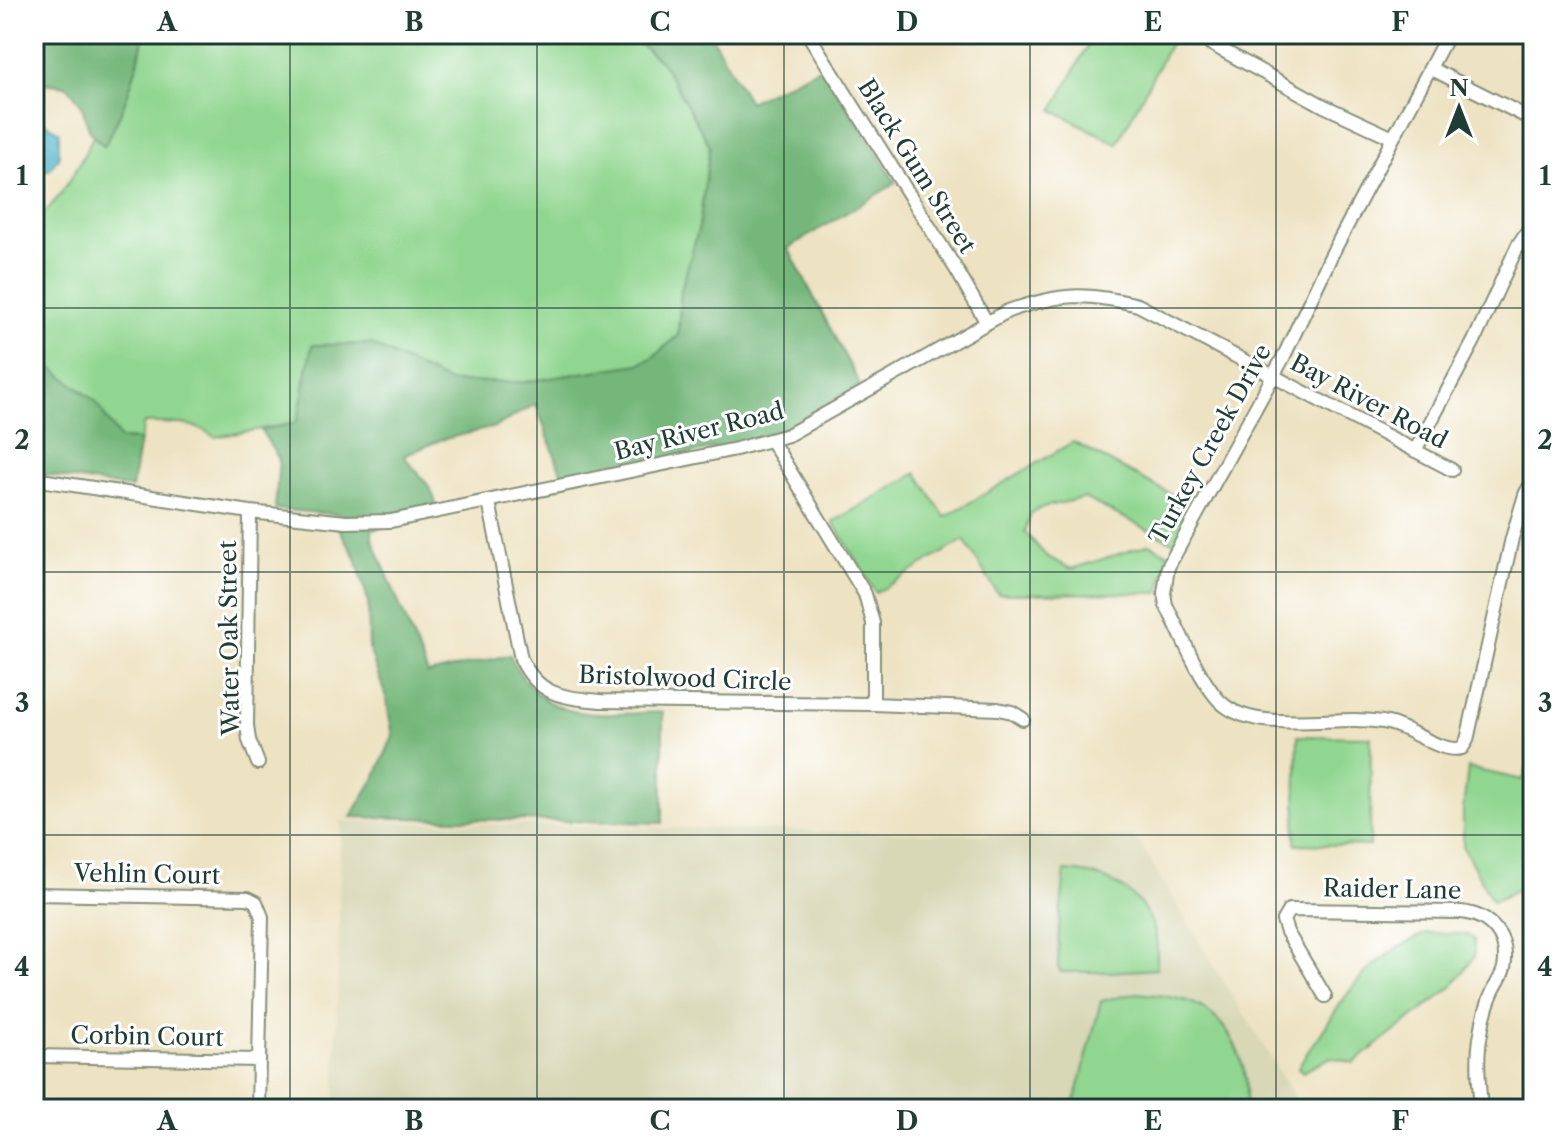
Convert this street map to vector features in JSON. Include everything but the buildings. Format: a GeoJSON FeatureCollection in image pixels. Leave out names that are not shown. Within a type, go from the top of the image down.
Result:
{"type":"FeatureCollection","features":[{"type":"Feature","properties":{"kind":"street","name":"Black Gum Street"},"geometry":{"type":"LineString","coordinates":[[808,34],[987,323]]}},
{"type":"Feature","properties":{"kind":"street"},"geometry":{"type":"LineString","coordinates":[[1193,34],[1324,106],[1393,138]]}},
{"type":"Feature","properties":{"kind":"street","name":"Turkey Creek Drive"},"geometry":{"type":"LineString","coordinates":[[1448,34],[1331,256],[1273,375],[1168,567],[1164,593],[1166,605],[1218,700],[1236,712],[1270,720],[1385,722],[1407,728],[1448,750],[1462,748],[1467,740],[1515,526],[1533,478]]}},
{"type":"Feature","properties":{"kind":"street"},"geometry":{"type":"LineString","coordinates":[[1430,68],[1533,120]]}},
{"type":"Feature","properties":{"kind":"street"},"geometry":{"type":"LineString","coordinates":[[1415,451],[1474,341],[1518,245],[1533,223]]}},
{"type":"Feature","properties":{"kind":"street","name":"Bay River Road"},"geometry":{"type":"LineString","coordinates":[[34,479],[250,512],[367,523],[489,502],[788,435],[1008,311],[1033,302],[1067,296],[1098,296],[1138,305],[1452,470]]}},
{"type":"Feature","properties":{"kind":"street"},"geometry":{"type":"LineString","coordinates":[[771,440],[865,594],[873,623],[873,704]]}},
{"type":"Feature","properties":{"kind":"street","name":"Bristolwood Circle"},"geometry":{"type":"LineString","coordinates":[[489,502],[521,659],[529,675],[548,691],[561,696],[600,701],[873,704],[998,709],[1012,712],[1023,719]]}},
{"type":"Feature","properties":{"kind":"street","name":"Water Oak Street"},"geometry":{"type":"LineString","coordinates":[[250,512],[247,725],[258,763]]}},
{"type":"Feature","properties":{"kind":"street","name":"Vehlin Court"},"geometry":{"type":"LineString","coordinates":[[34,894],[248,898],[258,904],[262,917],[259,1060]]}},
{"type":"Feature","properties":{"kind":"street","name":"Raider Lane"},"geometry":{"type":"LineString","coordinates":[[1325,996],[1287,932],[1283,920],[1289,910],[1461,912],[1472,913],[1491,922],[1503,942],[1505,959],[1503,973],[1490,998],[1480,1035],[1480,1108]]}},
{"type":"Feature","properties":{"kind":"street","name":"Corbin Court"},"geometry":{"type":"LineString","coordinates":[[34,1056],[259,1060]]}},
{"type":"Feature","properties":{"kind":"street"},"geometry":{"type":"LineString","coordinates":[[258,1109],[259,1060]]}},
{"type":"Feature","properties":{"kind":"street"},"geometry":{"type":"LineString","coordinates":[[1381,1107],[1480,1108]]}},
{"type":"Feature","properties":{"kind":"shaded area"},"geometry":{"type":"Polygon","coordinates":[[[341,821],[1136,838],[1302,1109],[335,1109],[341,821]]]}},
{"type":"Feature","properties":{"kind":"green space"},"geometry":{"type":"Polygon","coordinates":[[[34,34],[144,34],[129,92],[104,146],[90,132],[81,104],[67,86],[34,82],[34,34]]]}},
{"type":"Feature","properties":{"kind":"green space"},"geometry":{"type":"Polygon","coordinates":[[[144,34],[591,34],[623,36],[641,45],[662,62],[710,146],[699,227],[681,290],[678,335],[652,358],[639,364],[525,382],[448,382],[370,344],[305,377],[304,398],[296,423],[215,437],[190,426],[144,423],[140,440],[120,439],[95,401],[34,354],[34,222],[61,193],[93,136],[104,146],[138,64],[144,34]]]}},
{"type":"Feature","properties":{"kind":"green space"},"geometry":{"type":"Polygon","coordinates":[[[591,34],[710,34],[749,102],[821,67],[896,183],[788,248],[860,385],[786,429],[735,444],[564,480],[536,404],[495,427],[440,440],[404,456],[428,485],[436,506],[367,517],[275,509],[279,460],[261,430],[296,423],[312,345],[370,344],[448,382],[525,382],[639,364],[652,358],[678,336],[681,290],[699,227],[710,146],[662,62],[641,45],[623,36],[591,34]]]}},
{"type":"Feature","properties":{"kind":"green space"},"geometry":{"type":"Polygon","coordinates":[[[1094,34],[1155,34],[1171,42],[1117,144],[1053,110],[1094,34]]]}},
{"type":"Feature","properties":{"kind":"green space"},"geometry":{"type":"Polygon","coordinates":[[[34,354],[95,401],[120,439],[140,440],[132,488],[34,473],[34,354]]]}},
{"type":"Feature","properties":{"kind":"green space"},"geometry":{"type":"Polygon","coordinates":[[[1073,442],[1195,507],[1175,543],[1084,498],[1043,507],[1031,513],[1025,532],[1046,556],[1071,569],[1150,544],[1169,554],[1159,593],[998,594],[964,540],[876,593],[833,522],[917,473],[945,517],[1073,442]]]}},
{"type":"Feature","properties":{"kind":"green space"},"geometry":{"type":"Polygon","coordinates":[[[338,527],[386,527],[372,530],[372,538],[428,674],[510,655],[523,678],[538,695],[555,705],[594,714],[663,712],[663,823],[351,817],[376,776],[393,736],[386,697],[369,649],[368,601],[356,558],[338,527]]]}},
{"type":"Feature","properties":{"kind":"green space"},"geometry":{"type":"Polygon","coordinates":[[[1298,736],[1371,737],[1370,846],[1295,844],[1298,736]]]}},
{"type":"Feature","properties":{"kind":"green space"},"geometry":{"type":"Polygon","coordinates":[[[1533,751],[1533,900],[1524,886],[1493,902],[1463,847],[1463,809],[1468,768],[1523,780],[1533,751]]]}},
{"type":"Feature","properties":{"kind":"green space"},"geometry":{"type":"Polygon","coordinates":[[[1065,871],[1092,875],[1116,884],[1137,901],[1154,929],[1157,969],[1061,972],[1058,967],[1059,927],[1065,871]]]}},
{"type":"Feature","properties":{"kind":"green space"},"geometry":{"type":"Polygon","coordinates":[[[1426,933],[1465,934],[1474,939],[1474,957],[1453,986],[1354,1063],[1331,1057],[1303,1072],[1298,1068],[1365,973],[1390,953],[1426,933]]]}},
{"type":"Feature","properties":{"kind":"green space"},"geometry":{"type":"Polygon","coordinates":[[[1137,993],[1187,1001],[1215,1018],[1235,1044],[1241,1060],[1245,1076],[1245,1109],[1073,1109],[1101,1001],[1137,993]]]}},
{"type":"Feature","properties":{"kind":"water"},"geometry":{"type":"Polygon","coordinates":[[[34,115],[59,132],[59,157],[49,170],[34,171],[34,115]]]}}]}
